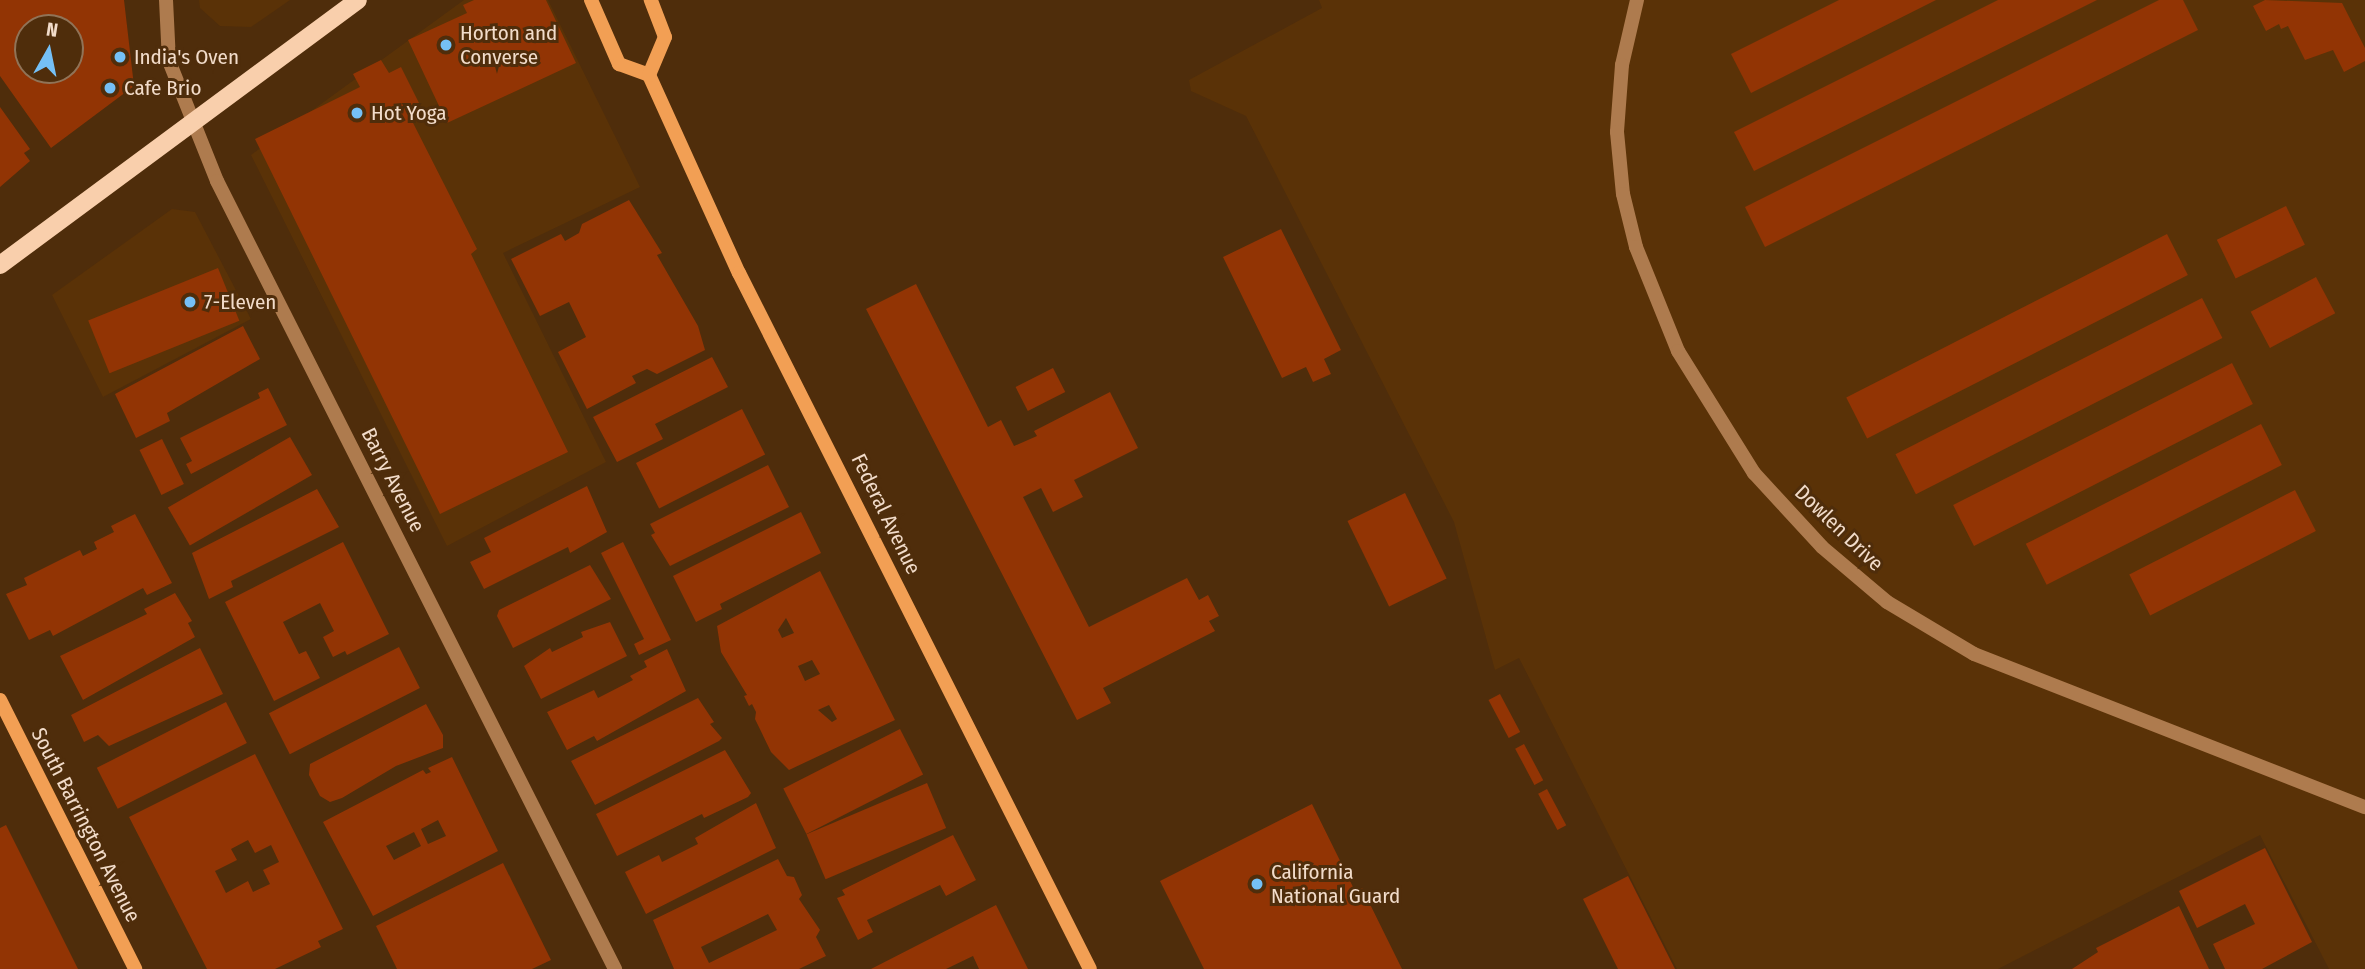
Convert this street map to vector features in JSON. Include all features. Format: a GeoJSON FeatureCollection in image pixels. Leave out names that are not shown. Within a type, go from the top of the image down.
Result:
{"type":"FeatureCollection","features":[{"type":"Feature","properties":{"kind":"main road"},"geometry":{"type":"LineString","coordinates":[[0,265],[358,0]]}},
{"type":"Feature","properties":{"kind":"street","name":"Barry Avenue"},"geometry":{"type":"LineString","coordinates":[[166,0],[169,61],[223,192],[615,969]]}},
{"type":"Feature","properties":{"kind":"street"},"geometry":{"type":"LineString","coordinates":[[591,0],[620,64],[649,75],[665,37],[651,0]]}},
{"type":"Feature","properties":{"kind":"street","name":"Dowlen Drive"},"geometry":{"type":"LineString","coordinates":[[1637,0],[1622,65],[1617,132],[1623,194],[1636,247],[1678,351],[1754,473],[1822,547],[1887,602],[1974,654],[2365,807]]}},
{"type":"Feature","properties":{"kind":"street","name":"Federal Avenue"},"geometry":{"type":"LineString","coordinates":[[649,75],[745,284],[1090,969]]}},
{"type":"Feature","properties":{"kind":"street","name":"South Barrington Avenue"},"geometry":{"type":"LineString","coordinates":[[0,700],[135,969]]}},
{"type":"Feature","properties":{"kind":"shaded area"},"geometry":{"type":"Polygon","coordinates":[[[199,0],[290,0],[251,27],[220,26],[200,8],[199,0]]]}},
{"type":"Feature","properties":{"kind":"shaded area"},"geometry":{"type":"Polygon","coordinates":[[[464,0],[548,0],[640,187],[503,253],[606,462],[447,546],[251,155],[464,0]]]}},
{"type":"Feature","properties":{"kind":"shaded area"},"geometry":{"type":"Polygon","coordinates":[[[1319,0],[2365,0],[2365,969],[2329,969],[2260,835],[1998,969],[1677,969],[1519,658],[1495,670],[1454,522],[1246,116],[1191,91],[1189,80],[1322,8],[1319,0]]]}},
{"type":"Feature","properties":{"kind":"shaded area"},"geometry":{"type":"Polygon","coordinates":[[[172,209],[195,212],[251,319],[103,397],[52,295],[172,209]]]}},
{"type":"Feature","properties":{"kind":"building"},"geometry":{"type":"Polygon","coordinates":[[[0,0],[124,0],[134,86],[51,148],[0,76],[0,0]]]}},
{"type":"Feature","properties":{"kind":"building"},"geometry":{"type":"Polygon","coordinates":[[[474,0],[546,0],[576,63],[447,123],[408,40],[467,13],[463,5],[474,0]]]}},
{"type":"Feature","properties":{"kind":"building"},"geometry":{"type":"Polygon","coordinates":[[[1839,0],[1936,0],[1751,93],[1731,54],[1839,0]]]}},
{"type":"Feature","properties":{"kind":"building"},"geometry":{"type":"Polygon","coordinates":[[[1998,0],[2097,0],[1754,171],[1734,132],[1998,0]]]}},
{"type":"Feature","properties":{"kind":"building"},"geometry":{"type":"Polygon","coordinates":[[[2159,0],[2183,0],[2198,30],[1765,247],[1745,207],[2159,0]]]}},
{"type":"Feature","properties":{"kind":"building"},"geometry":{"type":"Polygon","coordinates":[[[2265,0],[2342,3],[2365,48],[2365,61],[2344,72],[2333,50],[2305,60],[2288,26],[2281,29],[2279,24],[2266,31],[2253,6],[2265,0]]]}},
{"type":"Feature","properties":{"kind":"building"},"geometry":{"type":"Polygon","coordinates":[[[381,60],[389,73],[401,67],[420,105],[407,111],[477,249],[471,254],[568,452],[440,514],[255,139],[360,87],[353,74],[381,60]]]}},
{"type":"Feature","properties":{"kind":"building"},"geometry":{"type":"Polygon","coordinates":[[[0,107],[30,149],[24,153],[30,161],[0,187],[0,107]]]}},
{"type":"Feature","properties":{"kind":"building"},"geometry":{"type":"Polygon","coordinates":[[[629,200],[662,253],[657,255],[698,326],[705,350],[657,374],[647,369],[632,376],[636,383],[587,409],[558,352],[586,337],[569,302],[540,316],[511,259],[561,234],[565,241],[579,233],[582,224],[629,200]]]}},
{"type":"Feature","properties":{"kind":"building"},"geometry":{"type":"Polygon","coordinates":[[[2286,206],[2305,245],[2236,278],[2217,240],[2286,206]]]}},
{"type":"Feature","properties":{"kind":"building"},"geometry":{"type":"Polygon","coordinates":[[[1281,229],[1341,350],[1324,359],[1331,374],[1313,382],[1306,367],[1282,378],[1223,257],[1281,229]]]}},
{"type":"Feature","properties":{"kind":"building"},"geometry":{"type":"Polygon","coordinates":[[[2167,234],[2188,275],[1867,438],[1846,397],[2167,234]]]}},
{"type":"Feature","properties":{"kind":"building"},"geometry":{"type":"Polygon","coordinates":[[[218,268],[239,321],[110,373],[88,320],[218,268]]]}},
{"type":"Feature","properties":{"kind":"building"},"geometry":{"type":"Polygon","coordinates":[[[2316,277],[2335,313],[2270,348],[2251,312],[2316,277]]]}},
{"type":"Feature","properties":{"kind":"building"},"geometry":{"type":"Polygon","coordinates":[[[916,284],[988,427],[1001,420],[1014,446],[1037,436],[1034,431],[1110,392],[1138,448],[1074,480],[1083,497],[1053,512],[1041,488],[1023,497],[1089,627],[1187,578],[1199,600],[1208,595],[1219,616],[1209,621],[1215,631],[1103,688],[1111,703],[1077,720],[866,309],[916,284]]]}},
{"type":"Feature","properties":{"kind":"building"},"geometry":{"type":"Polygon","coordinates":[[[2202,298],[2222,338],[1916,494],[1895,454],[2202,298]]]}},
{"type":"Feature","properties":{"kind":"building"},"geometry":{"type":"Polygon","coordinates":[[[243,326],[260,359],[167,413],[170,421],[136,438],[115,394],[243,326]]]}},
{"type":"Feature","properties":{"kind":"building"},"geometry":{"type":"Polygon","coordinates":[[[712,357],[728,387],[655,424],[663,439],[617,462],[593,417],[712,357]]]}},
{"type":"Feature","properties":{"kind":"building"},"geometry":{"type":"Polygon","coordinates":[[[2232,363],[2253,404],[1974,546],[1953,505],[2232,363]]]}},
{"type":"Feature","properties":{"kind":"building"},"geometry":{"type":"Polygon","coordinates":[[[1053,368],[1065,392],[1028,411],[1016,387],[1053,368]]]}},
{"type":"Feature","properties":{"kind":"building"},"geometry":{"type":"Polygon","coordinates":[[[268,388],[287,425],[191,474],[186,464],[192,461],[180,438],[260,398],[258,393],[268,388]]]}},
{"type":"Feature","properties":{"kind":"building"},"geometry":{"type":"Polygon","coordinates":[[[742,409],[765,454],[659,508],[636,463],[742,409]]]}},
{"type":"Feature","properties":{"kind":"building"},"geometry":{"type":"Polygon","coordinates":[[[2261,424],[2282,465],[2047,585],[2026,544],[2261,424]]]}},
{"type":"Feature","properties":{"kind":"building"},"geometry":{"type":"Polygon","coordinates":[[[290,437],[312,475],[190,546],[168,508],[290,437]]]}},
{"type":"Feature","properties":{"kind":"building"},"geometry":{"type":"Polygon","coordinates":[[[162,439],[184,484],[161,495],[140,450],[162,439]]]}},
{"type":"Feature","properties":{"kind":"building"},"geometry":{"type":"Polygon","coordinates":[[[768,465],[789,507],[670,566],[651,535],[655,533],[650,524],[768,465]]]}},
{"type":"Feature","properties":{"kind":"building"},"geometry":{"type":"Polygon","coordinates":[[[587,486],[607,532],[570,553],[568,547],[484,589],[470,562],[491,552],[484,538],[587,486]]]}},
{"type":"Feature","properties":{"kind":"building"},"geometry":{"type":"Polygon","coordinates":[[[317,489],[339,527],[231,581],[233,587],[209,599],[192,553],[317,489]]]}},
{"type":"Feature","properties":{"kind":"building"},"geometry":{"type":"Polygon","coordinates":[[[2295,490],[2316,531],[2150,615],[2129,574],[2295,490]]]}},
{"type":"Feature","properties":{"kind":"building"},"geometry":{"type":"Polygon","coordinates":[[[1405,493],[1447,578],[1389,606],[1347,521],[1405,493]]]}},
{"type":"Feature","properties":{"kind":"building"},"geometry":{"type":"Polygon","coordinates":[[[801,512],[821,553],[720,604],[722,609],[696,622],[673,576],[801,512]]]}},
{"type":"Feature","properties":{"kind":"building"},"geometry":{"type":"Polygon","coordinates":[[[135,514],[172,583],[147,595],[143,588],[53,636],[50,630],[29,640],[6,594],[27,585],[24,578],[80,550],[83,556],[97,549],[94,542],[114,532],[111,526],[135,514]]]}},
{"type":"Feature","properties":{"kind":"building"},"geometry":{"type":"Polygon","coordinates":[[[343,542],[389,634],[347,655],[345,651],[333,657],[323,637],[334,631],[320,603],[283,622],[299,654],[306,651],[320,678],[274,701],[225,602],[343,542]]]}},
{"type":"Feature","properties":{"kind":"building"},"geometry":{"type":"Polygon","coordinates":[[[623,542],[671,640],[639,655],[634,644],[644,639],[601,553],[623,542]]]}},
{"type":"Feature","properties":{"kind":"building"},"geometry":{"type":"Polygon","coordinates":[[[590,565],[611,599],[513,648],[497,616],[499,610],[590,565]]]}},
{"type":"Feature","properties":{"kind":"building"},"geometry":{"type":"Polygon","coordinates":[[[820,571],[895,720],[789,770],[771,752],[755,719],[756,712],[752,704],[749,706],[744,696],[747,695],[721,652],[717,626],[820,571]],[[786,618],[778,630],[782,638],[794,633],[786,618]],[[812,660],[798,666],[805,681],[820,674],[812,660]],[[829,705],[818,710],[832,722],[837,719],[829,705]]]}},
{"type":"Feature","properties":{"kind":"building"},"geometry":{"type":"Polygon","coordinates":[[[175,593],[192,621],[188,623],[195,637],[83,700],[60,656],[147,614],[144,609],[175,593]]]}},
{"type":"Feature","properties":{"kind":"building"},"geometry":{"type":"Polygon","coordinates":[[[610,622],[627,656],[541,699],[524,666],[550,648],[552,652],[583,637],[581,632],[610,622]]]}},
{"type":"Feature","properties":{"kind":"building"},"geometry":{"type":"Polygon","coordinates":[[[399,647],[420,688],[290,754],[269,713],[399,647]]]}},
{"type":"Feature","properties":{"kind":"building"},"geometry":{"type":"Polygon","coordinates":[[[200,648],[223,694],[109,746],[98,735],[84,742],[71,715],[200,648]]]}},
{"type":"Feature","properties":{"kind":"building"},"geometry":{"type":"Polygon","coordinates":[[[667,649],[686,691],[597,741],[594,736],[567,750],[547,712],[594,690],[598,698],[633,680],[630,676],[647,667],[644,661],[667,649]]]}},
{"type":"Feature","properties":{"kind":"building"},"geometry":{"type":"Polygon","coordinates":[[[1500,694],[1520,732],[1509,738],[1489,700],[1500,694]]]}},
{"type":"Feature","properties":{"kind":"building"},"geometry":{"type":"Polygon","coordinates":[[[698,698],[714,722],[710,724],[722,738],[595,805],[571,761],[698,698]]]}},
{"type":"Feature","properties":{"kind":"building"},"geometry":{"type":"Polygon","coordinates":[[[226,702],[247,743],[118,809],[97,768],[226,702]]]}},
{"type":"Feature","properties":{"kind":"building"},"geometry":{"type":"Polygon","coordinates":[[[426,704],[443,735],[443,748],[396,766],[342,798],[330,802],[320,796],[309,775],[310,764],[426,704]]]}},
{"type":"Feature","properties":{"kind":"building"},"geometry":{"type":"Polygon","coordinates":[[[900,729],[923,774],[806,834],[783,788],[900,729]]]}},
{"type":"Feature","properties":{"kind":"building"},"geometry":{"type":"Polygon","coordinates":[[[1524,744],[1543,780],[1534,785],[1515,749],[1524,744]]]}},
{"type":"Feature","properties":{"kind":"building"},"geometry":{"type":"Polygon","coordinates":[[[725,750],[751,793],[748,797],[704,818],[702,814],[617,856],[596,814],[725,750]]]}},
{"type":"Feature","properties":{"kind":"building"},"geometry":{"type":"Polygon","coordinates":[[[255,754],[343,929],[318,941],[321,947],[275,969],[207,969],[129,817],[255,754]],[[248,840],[231,849],[237,860],[215,871],[226,893],[248,881],[253,892],[270,884],[263,870],[279,862],[271,845],[255,853],[248,840]]]}},
{"type":"Feature","properties":{"kind":"building"},"geometry":{"type":"Polygon","coordinates":[[[452,757],[498,851],[373,916],[323,822],[423,770],[426,774],[431,772],[428,768],[452,757]],[[438,820],[421,829],[428,844],[446,836],[438,820]],[[414,832],[386,846],[394,860],[421,846],[414,832]]]}},
{"type":"Feature","properties":{"kind":"building"},"geometry":{"type":"Polygon","coordinates":[[[927,783],[946,828],[826,879],[806,834],[927,783]]]}},
{"type":"Feature","properties":{"kind":"building"},"geometry":{"type":"Polygon","coordinates":[[[1547,789],[1566,825],[1557,830],[1538,794],[1547,789]]]}},
{"type":"Feature","properties":{"kind":"building"},"geometry":{"type":"Polygon","coordinates":[[[756,803],[776,848],[646,914],[625,872],[659,855],[662,862],[698,844],[695,838],[756,803]]]}},
{"type":"Feature","properties":{"kind":"building","name":"California National Guard"},"geometry":{"type":"Polygon","coordinates":[[[1312,804],[1355,891],[1362,888],[1402,969],[1204,969],[1160,881],[1312,804]]]}},
{"type":"Feature","properties":{"kind":"building"},"geometry":{"type":"Polygon","coordinates":[[[6,825],[78,969],[0,969],[0,828],[6,825]]]}},
{"type":"Feature","properties":{"kind":"building"},"geometry":{"type":"Polygon","coordinates":[[[953,835],[976,880],[946,896],[940,885],[867,920],[873,932],[858,940],[837,898],[845,895],[842,890],[953,835]]]}},
{"type":"Feature","properties":{"kind":"building"},"geometry":{"type":"Polygon","coordinates":[[[2265,848],[2312,942],[2262,969],[2225,969],[2213,944],[2255,924],[2245,904],[2197,928],[2179,891],[2265,848]]]}},
{"type":"Feature","properties":{"kind":"building"},"geometry":{"type":"Polygon","coordinates":[[[778,859],[787,876],[794,877],[802,895],[799,899],[820,930],[816,937],[826,956],[799,969],[674,969],[653,920],[778,859]],[[768,914],[701,947],[709,963],[777,930],[768,914]]]}},
{"type":"Feature","properties":{"kind":"building"},"geometry":{"type":"Polygon","coordinates":[[[503,863],[551,960],[532,969],[397,969],[376,926],[503,863]]]}},
{"type":"Feature","properties":{"kind":"building"},"geometry":{"type":"Polygon","coordinates":[[[1628,876],[1675,969],[1618,969],[1583,899],[1628,876]]]}},
{"type":"Feature","properties":{"kind":"building"},"geometry":{"type":"Polygon","coordinates":[[[996,905],[1028,969],[979,969],[973,956],[946,969],[871,969],[996,905]]]}},
{"type":"Feature","properties":{"kind":"building"},"geometry":{"type":"Polygon","coordinates":[[[2179,906],[2209,969],[2072,969],[2098,952],[2096,948],[2179,906]]]}},
{"type":"Feature","properties":{"kind":"place","name":"Horton and Converse"},"geometry":{"type":"Point","coordinates":[446,45]}},
{"type":"Feature","properties":{"kind":"place","name":"India's Oven"},"geometry":{"type":"Point","coordinates":[120,57]}},
{"type":"Feature","properties":{"kind":"place","name":"Cafe Brio"},"geometry":{"type":"Point","coordinates":[110,88]}},
{"type":"Feature","properties":{"kind":"place","name":"Hot Yoga"},"geometry":{"type":"Point","coordinates":[357,113]}},
{"type":"Feature","properties":{"kind":"place","name":"7-Eleven"},"geometry":{"type":"Point","coordinates":[190,302]}},
{"type":"Feature","properties":{"kind":"place","name":"California National Guard"},"geometry":{"type":"Point","coordinates":[1257,884]}}]}
